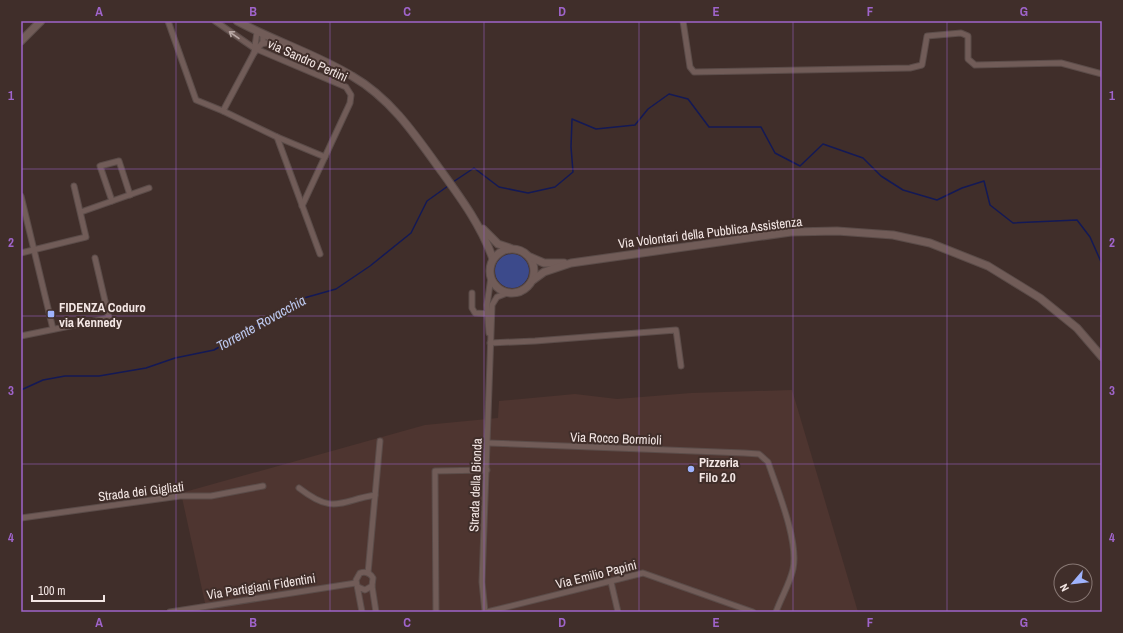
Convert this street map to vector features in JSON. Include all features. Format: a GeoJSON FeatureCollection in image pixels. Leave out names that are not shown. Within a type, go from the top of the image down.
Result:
{"type":"FeatureCollection","features":[{"type":"Feature","properties":{"kind":"street"},"geometry":{"type":"LineString","coordinates":[[21,41],[41,21]]}},
{"type":"Feature","properties":{"kind":"street"},"geometry":{"type":"LineString","coordinates":[[168,21],[196,100],[325,157]]}},
{"type":"Feature","properties":{"kind":"street","name":"via Sandro Pertini"},"geometry":{"type":"LineString","coordinates":[[215,21],[255,50],[346,87],[351,95],[350,103],[302,206]]}},
{"type":"Feature","properties":{"kind":"street"},"geometry":{"type":"LineString","coordinates":[[237,21],[327,63],[369,86],[390,105],[403,120],[467,207],[488,244],[493,259]]}},
{"type":"Feature","properties":{"kind":"street"},"geometry":{"type":"LineString","coordinates":[[683,21],[690,68],[694,72],[910,68],[922,65],[927,36],[961,33],[968,36],[968,59],[975,65],[1061,63],[1102,74]]}},
{"type":"Feature","properties":{"kind":"street","name":"via Sandro Pertini"},"geometry":{"type":"LineString","coordinates":[[223,111],[255,50],[260,33]]}},
{"type":"Feature","properties":{"kind":"street","name":"via Sandro Pertini"},"geometry":{"type":"LineString","coordinates":[[255,50],[262,44],[260,33]]}},
{"type":"Feature","properties":{"kind":"street"},"geometry":{"type":"LineString","coordinates":[[262,44],[269,41],[284,47],[290,47]]}},
{"type":"Feature","properties":{"kind":"street"},"geometry":{"type":"LineString","coordinates":[[278,137],[320,254]]}},
{"type":"Feature","properties":{"kind":"street"},"geometry":{"type":"LineString","coordinates":[[112,201],[100,166],[119,161],[130,195]]}},
{"type":"Feature","properties":{"kind":"street"},"geometry":{"type":"LineString","coordinates":[[21,253],[86,237],[74,186]]}},
{"type":"Feature","properties":{"kind":"street"},"geometry":{"type":"LineString","coordinates":[[80,212],[149,188]]}},
{"type":"Feature","properties":{"kind":"street"},"geometry":{"type":"LineString","coordinates":[[21,196],[53,329]]}},
{"type":"Feature","properties":{"kind":"street"},"geometry":{"type":"LineString","coordinates":[[476,222],[498,244],[520,250],[528,255],[534,267],[533,280],[525,290],[513,294],[507,293],[496,287],[490,277],[493,259],[498,253],[512,248]]}},
{"type":"Feature","properties":{"kind":"street","name":"Via Volontari della Pubblica Assistenza"},"geometry":{"type":"LineString","coordinates":[[528,255],[544,263],[571,263],[791,232],[838,231],[893,235],[930,243],[988,266],[1040,298],[1077,328],[1102,357]]}},
{"type":"Feature","properties":{"kind":"street"},"geometry":{"type":"LineString","coordinates":[[21,336],[109,318],[95,258]]}},
{"type":"Feature","properties":{"kind":"street","name":"Via Volontari della Pubblica Assistenza"},"geometry":{"type":"LineString","coordinates":[[533,280],[544,272],[571,263]]}},
{"type":"Feature","properties":{"kind":"street","name":"Strada della Bionda"},"geometry":{"type":"LineString","coordinates":[[486,612],[482,582],[491,359],[490,277]]}},
{"type":"Feature","properties":{"kind":"street"},"geometry":{"type":"LineString","coordinates":[[472,292],[474,312],[477,315],[490,314]]}},
{"type":"Feature","properties":{"kind":"street","name":"Strada della Bionda"},"geometry":{"type":"LineString","coordinates":[[490,314],[494,300],[501,294],[507,293]]}},
{"type":"Feature","properties":{"kind":"street"},"geometry":{"type":"LineString","coordinates":[[490,343],[676,330],[681,366]]}},
{"type":"Feature","properties":{"kind":"street"},"geometry":{"type":"LineString","coordinates":[[368,573],[380,441]]}},
{"type":"Feature","properties":{"kind":"street","name":"Via Rocco Bormioli"},"geometry":{"type":"LineString","coordinates":[[488,443],[759,454],[768,462],[793,545],[793,568],[776,612]]}},
{"type":"Feature","properties":{"kind":"street"},"geometry":{"type":"LineString","coordinates":[[436,612],[435,471],[487,470]]}},
{"type":"Feature","properties":{"kind":"street","name":"Strada dei Gigliati"},"geometry":{"type":"LineString","coordinates":[[21,518],[180,496],[211,496],[263,486]]}},
{"type":"Feature","properties":{"kind":"street"},"geometry":{"type":"LineString","coordinates":[[299,488],[314,500],[327,504],[348,503],[359,498],[375,495]]}},
{"type":"Feature","properties":{"kind":"street"},"geometry":{"type":"LineString","coordinates":[[362,612],[357,585],[358,575],[362,572],[368,573],[373,578],[372,586],[376,612]]}},
{"type":"Feature","properties":{"kind":"street","name":"Via Emilio Papini"},"geometry":{"type":"LineString","coordinates":[[486,612],[647,573],[753,612]]}},
{"type":"Feature","properties":{"kind":"street"},"geometry":{"type":"LineString","coordinates":[[610,582],[618,612]]}},
{"type":"Feature","properties":{"kind":"street"},"geometry":{"type":"LineString","coordinates":[[357,585],[365,590],[372,586]]}},
{"type":"Feature","properties":{"kind":"street","name":"Via Partigiani Fidentini"},"geometry":{"type":"LineString","coordinates":[[170,612],[357,585]]}},
{"type":"Feature","properties":{"kind":"shaded area"},"geometry":{"type":"Polygon","coordinates":[[[512,254],[524,259],[529,271],[524,283],[512,288],[500,283],[495,271],[500,259],[512,254]]]}},
{"type":"Feature","properties":{"kind":"shaded area"},"geometry":{"type":"Polygon","coordinates":[[[792,390],[858,612],[207,612],[181,493],[425,425],[498,418],[499,401],[575,394],[617,399],[691,393],[792,390]]]}},
{"type":"Feature","properties":{"kind":"waterway","name":"Torrente Rovacchia"},"geometry":{"type":"LineString","coordinates":[[453,182],[474,168],[499,187],[528,193],[555,187],[573,172],[571,147],[572,119],[596,129],[635,125],[648,109],[669,94],[688,99],[709,127],[761,127],[775,153],[800,166],[823,144],[863,158],[881,176],[903,190],[937,200],[962,188],[984,181],[990,205],[1013,223],[1077,220],[1090,237],[1102,264]]}},
{"type":"Feature","properties":{"kind":"waterway","name":"Torrente Rovacchia"},"geometry":{"type":"LineString","coordinates":[[21,390],[43,380],[65,376],[99,376],[146,368],[175,358],[214,350],[304,298],[336,289],[370,266],[411,233],[427,201],[448,186]]}},
{"type":"Feature","properties":{"kind":"place","name":"FIDENZA Coduro via Kennedy"},"geometry":{"type":"Point","coordinates":[51,314]}},
{"type":"Feature","properties":{"kind":"place","name":"Pizzeria Filo 2.0"},"geometry":{"type":"Point","coordinates":[691,469]}}]}
